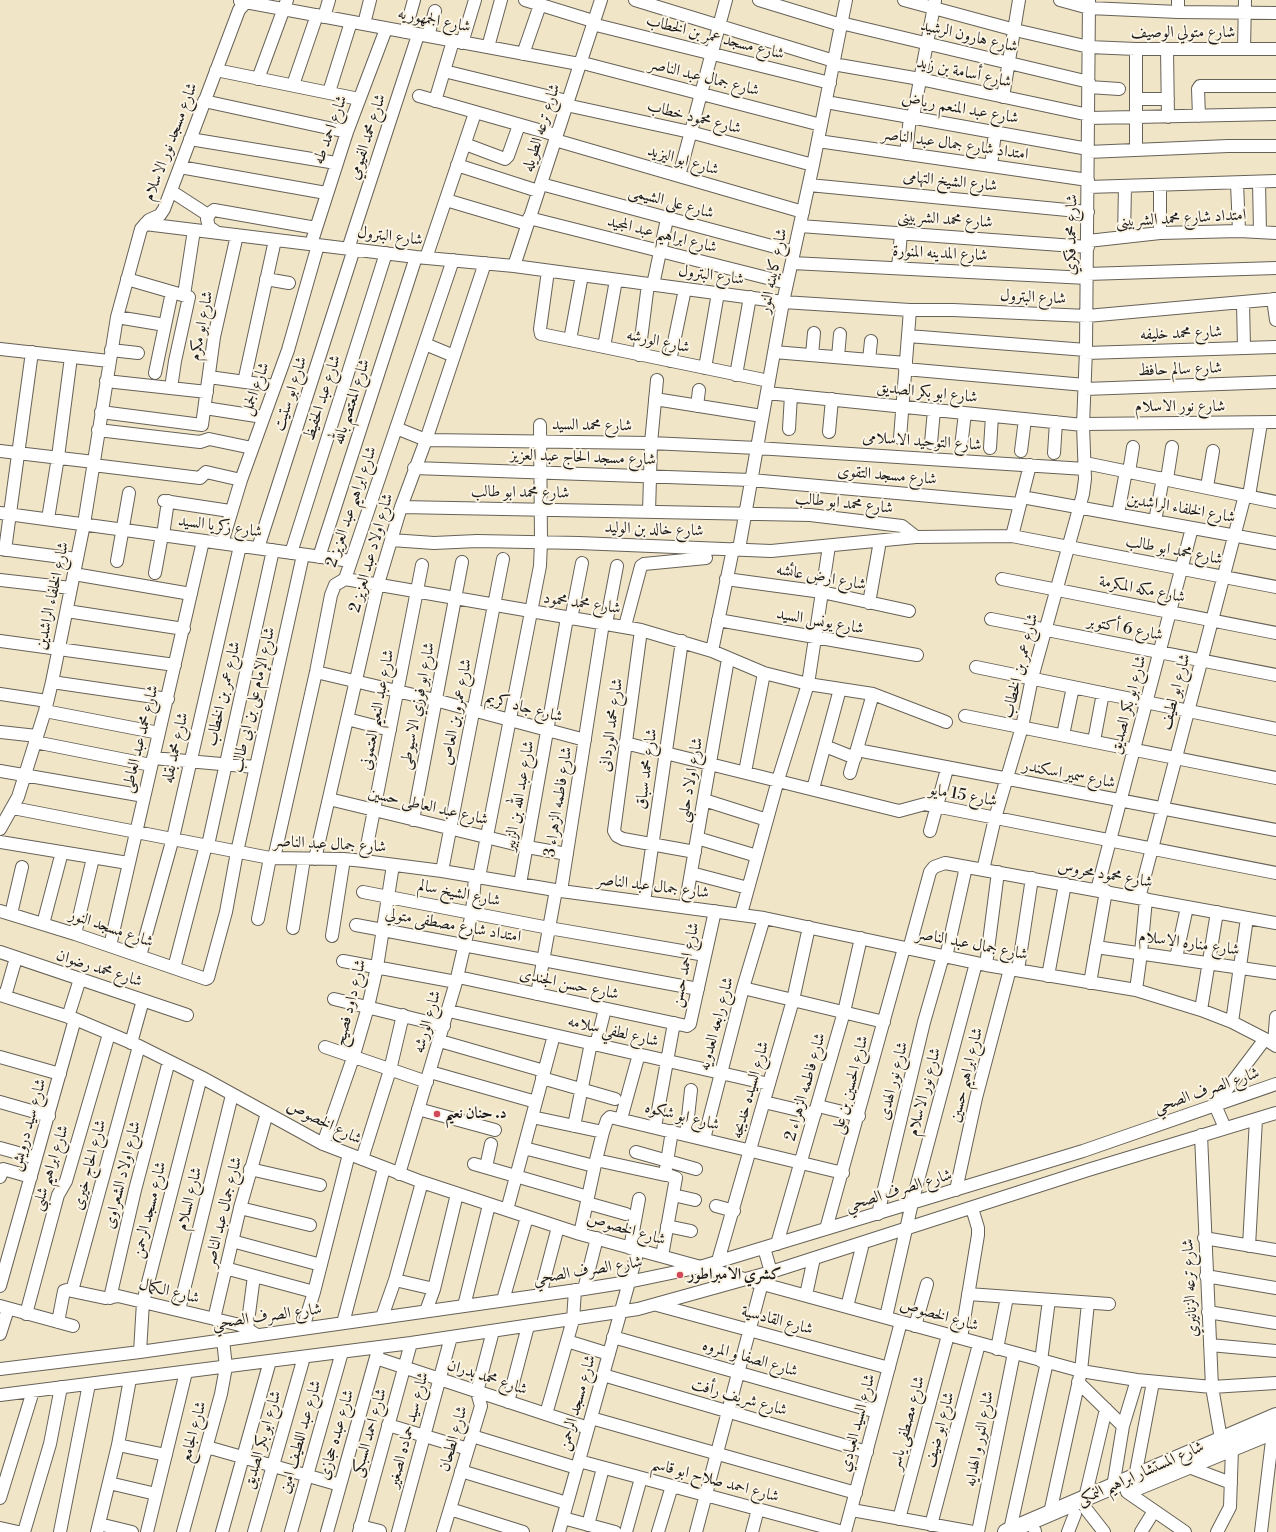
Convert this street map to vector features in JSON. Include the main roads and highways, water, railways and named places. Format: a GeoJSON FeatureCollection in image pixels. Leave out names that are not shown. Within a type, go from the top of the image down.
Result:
{"type":"FeatureCollection","features":[{"type":"Feature","properties":{"kind":"main road","name":"شارع المستشار ابراهيم النمكى"},"geometry":{"type":"LineString","coordinates":[[1034,1532],[1120,1489],[1227,1443],[1276,1416]]}},
{"type":"Feature","properties":{"kind":"main road","name":"شارع المستشار ابراهيم النمكى"},"geometry":{"type":"LineString","coordinates":[[1227,1443],[1274,1431]]}},
{"type":"Feature","properties":{"kind":"main road","name":"شارع المستشار ابراهيم النمكى"},"geometry":{"type":"LineString","coordinates":[[1120,1489],[1135,1477],[1184,1461]]}},
{"type":"Feature","properties":{"kind":"main road","name":"شارع المستشار ابراهيم النمكى"},"geometry":{"type":"LineString","coordinates":[[1008,1531],[1050,1513],[1082,1507]]}},
{"type":"Feature","properties":{"kind":"place","name":"د. حنان نعيم"},"geometry":{"type":"Point","coordinates":[437,1114]}},
{"type":"Feature","properties":{"kind":"place","name":"كشري الامبراطور"},"geometry":{"type":"Point","coordinates":[680,1275]}}]}
